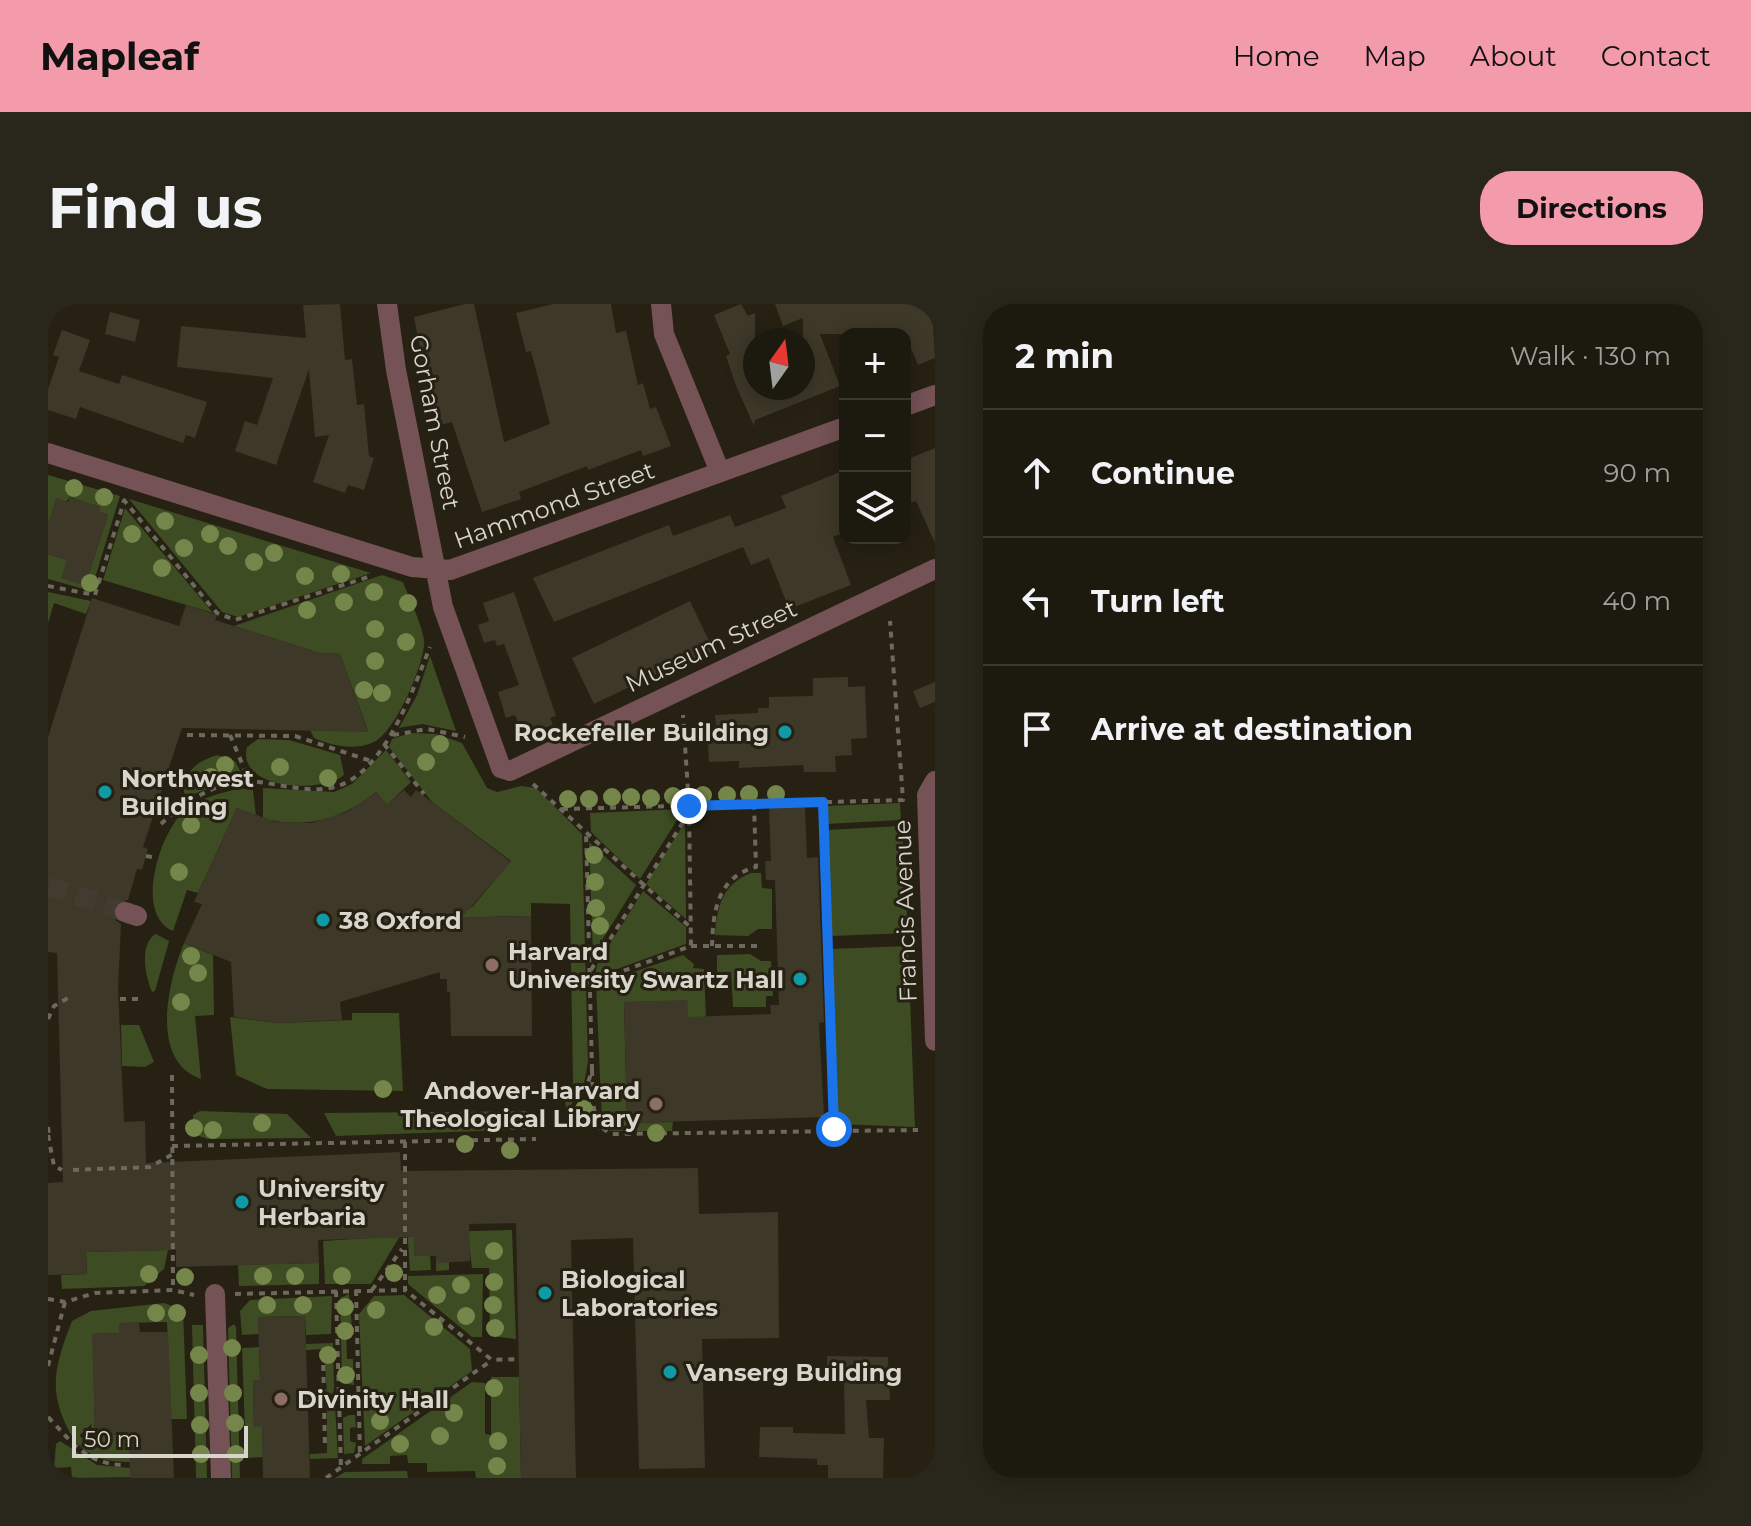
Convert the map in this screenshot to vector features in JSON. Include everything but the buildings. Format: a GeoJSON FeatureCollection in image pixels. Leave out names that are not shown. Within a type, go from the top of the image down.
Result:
{"type":"FeatureCollection","features":[{"type":"Feature","properties":{"kind":"street","name":"Gorham Street"},"geometry":{"type":"LineString","coordinates":[[387,304],[443,607],[498,764],[519,776]]}},
{"type":"Feature","properties":{"kind":"street"},"geometry":{"type":"LineString","coordinates":[[661,304],[664,334],[720,472]]}},
{"type":"Feature","properties":{"kind":"street"},"geometry":{"type":"LineString","coordinates":[[911,404],[935,395]]}},
{"type":"Feature","properties":{"kind":"street","name":"Hammond Street"},"geometry":{"type":"LineString","coordinates":[[48,453],[395,562],[452,569],[839,429]]}},
{"type":"Feature","properties":{"kind":"street","name":"Museum Street"},"geometry":{"type":"LineString","coordinates":[[519,776],[935,569]]}},
{"type":"Feature","properties":{"kind":"street","name":"Francis Avenue"},"geometry":{"type":"LineString","coordinates":[[935,781],[927,795],[935,1041]]}},
{"type":"Feature","properties":{"kind":"street"},"geometry":{"type":"LineString","coordinates":[[215,1294],[221,1478]]}},
{"type":"Feature","properties":{"kind":"path"},"geometry":{"type":"LineString","coordinates":[[121,493],[124,501],[217,613],[235,620],[370,576]]}},
{"type":"Feature","properties":{"kind":"path"},"geometry":{"type":"LineString","coordinates":[[48,586],[95,595],[124,501]]}},
{"type":"Feature","properties":{"kind":"path"},"geometry":{"type":"LineString","coordinates":[[562,809],[903,800],[890,621]]}},
{"type":"Feature","properties":{"kind":"path"},"geometry":{"type":"LineString","coordinates":[[161,824],[187,800],[249,781],[324,788],[340,786],[371,761],[391,735],[430,647]]}},
{"type":"Feature","properties":{"kind":"path"},"geometry":{"type":"LineString","coordinates":[[683,715],[689,806],[691,946]]}},
{"type":"Feature","properties":{"kind":"path"},"geometry":{"type":"LineString","coordinates":[[391,735],[427,729],[465,737]]}},
{"type":"Feature","properties":{"kind":"path"},"geometry":{"type":"LineString","coordinates":[[187,735],[295,736],[371,761]]}},
{"type":"Feature","properties":{"kind":"path"},"geometry":{"type":"LineString","coordinates":[[230,735],[249,781]]}},
{"type":"Feature","properties":{"kind":"path"},"geometry":{"type":"LineString","coordinates":[[384,744],[424,794]]}},
{"type":"Feature","properties":{"kind":"path"},"geometry":{"type":"LineString","coordinates":[[519,776],[562,809],[640,885],[691,927]]}},
{"type":"Feature","properties":{"kind":"path"},"geometry":{"type":"LineString","coordinates":[[823,802],[834,1129]]}},
{"type":"Feature","properties":{"kind":"path"},"geometry":{"type":"LineString","coordinates":[[712,946],[712,918],[717,899],[734,877],[756,867],[754,804]]}},
{"type":"Feature","properties":{"kind":"path"},"geometry":{"type":"LineString","coordinates":[[589,972],[640,885],[688,814]]}},
{"type":"Feature","properties":{"kind":"path"},"geometry":{"type":"LineString","coordinates":[[586,831],[592,1070],[596,1116],[601,1128],[612,1134],[918,1130]]}},
{"type":"Feature","properties":{"kind":"path"},"geometry":{"type":"LineString","coordinates":[[590,983],[691,946],[761,946]]}},
{"type":"Feature","properties":{"kind":"path"},"geometry":{"type":"LineString","coordinates":[[48,1019],[54,1006],[68,998]]}},
{"type":"Feature","properties":{"kind":"path"},"geometry":{"type":"LineString","coordinates":[[120,999],[141,999]]}},
{"type":"Feature","properties":{"kind":"path"},"geometry":{"type":"LineString","coordinates":[[585,1093],[592,1070]]}},
{"type":"Feature","properties":{"kind":"path"},"geometry":{"type":"LineString","coordinates":[[172,1075],[173,1290]]}},
{"type":"Feature","properties":{"kind":"path"},"geometry":{"type":"LineString","coordinates":[[48,1127],[51,1166],[62,1170]]}},
{"type":"Feature","properties":{"kind":"path"},"geometry":{"type":"LineString","coordinates":[[172,1146],[536,1139]]}},
{"type":"Feature","properties":{"kind":"path"},"geometry":{"type":"LineString","coordinates":[[405,1142],[405,1290],[492,1360]]}},
{"type":"Feature","properties":{"kind":"path"},"geometry":{"type":"LineString","coordinates":[[73,1170],[150,1167],[173,1154]]}},
{"type":"Feature","properties":{"kind":"path"},"geometry":{"type":"LineString","coordinates":[[372,1290],[404,1247]]}},
{"type":"Feature","properties":{"kind":"path"},"geometry":{"type":"LineString","coordinates":[[356,1290],[360,1455]]}},
{"type":"Feature","properties":{"kind":"path"},"geometry":{"type":"LineString","coordinates":[[336,1291],[341,1469]]}},
{"type":"Feature","properties":{"kind":"path"},"geometry":{"type":"LineString","coordinates":[[48,1299],[65,1302],[48,1366]]}},
{"type":"Feature","properties":{"kind":"path"},"geometry":{"type":"LineString","coordinates":[[323,1353],[325,1449]]}},
{"type":"Feature","properties":{"kind":"path"},"geometry":{"type":"LineString","coordinates":[[326,1478],[492,1360],[519,1359]]}},
{"type":"Feature","properties":{"kind":"path"},"geometry":{"type":"LineString","coordinates":[[308,1402],[359,1397]]}},
{"type":"Feature","properties":{"kind":"path"},"geometry":{"type":"LineString","coordinates":[[48,1417],[84,1456],[98,1463],[125,1465]]}},
{"type":"Feature","properties":{"kind":"green space"},"geometry":{"type":"Polygon","coordinates":[[[48,475],[120,496],[91,591],[48,579],[48,554],[67,560],[62,578],[81,584],[91,567],[108,515],[99,512],[100,507],[70,497],[48,523],[48,475]]]}},
{"type":"Feature","properties":{"kind":"green space"},"geometry":{"type":"Polygon","coordinates":[[[129,499],[371,573],[238,617],[222,612],[129,499]]]}},
{"type":"Feature","properties":{"kind":"green space"},"geometry":{"type":"Polygon","coordinates":[[[125,508],[213,613],[103,580],[125,508]]]}},
{"type":"Feature","properties":{"kind":"green space"},"geometry":{"type":"Polygon","coordinates":[[[382,575],[403,582],[416,614],[424,639],[418,669],[399,713],[374,742],[351,747],[321,741],[314,738],[310,730],[368,731],[340,654],[319,653],[234,626],[382,575]]]}},
{"type":"Feature","properties":{"kind":"green space"},"geometry":{"type":"Polygon","coordinates":[[[48,592],[91,601],[86,614],[54,603],[48,623],[48,592]]]}},
{"type":"Feature","properties":{"kind":"green space"},"geometry":{"type":"Polygon","coordinates":[[[430,656],[456,731],[422,724],[399,728],[417,695],[430,656]]]}},
{"type":"Feature","properties":{"kind":"green space"},"geometry":{"type":"Polygon","coordinates":[[[410,733],[436,734],[462,743],[487,788],[497,792],[521,786],[536,788],[582,834],[588,1062],[584,1084],[567,1111],[564,1098],[572,1092],[573,1081],[570,904],[531,903],[531,916],[497,916],[431,935],[473,906],[511,861],[432,802],[389,747],[392,739],[410,733]]]}},
{"type":"Feature","properties":{"kind":"green space"},"geometry":{"type":"Polygon","coordinates":[[[258,739],[289,740],[340,755],[344,775],[318,785],[301,786],[267,780],[255,772],[247,761],[247,747],[258,739]]]}},
{"type":"Feature","properties":{"kind":"green space"},"geometry":{"type":"Polygon","coordinates":[[[386,750],[411,782],[387,805],[376,792],[350,809],[322,820],[293,823],[263,818],[263,788],[334,792],[352,784],[386,750]]]}},
{"type":"Feature","properties":{"kind":"green space"},"geometry":{"type":"Polygon","coordinates":[[[217,755],[235,761],[243,776],[191,795],[184,793],[186,779],[193,768],[217,755]]]}},
{"type":"Feature","properties":{"kind":"green space"},"geometry":{"type":"Polygon","coordinates":[[[240,788],[253,790],[256,816],[237,808],[198,893],[187,890],[173,931],[161,922],[155,909],[153,892],[154,874],[166,837],[190,806],[210,796],[240,788]]]}},
{"type":"Feature","properties":{"kind":"green space"},"geometry":{"type":"Polygon","coordinates":[[[900,803],[901,820],[826,824],[825,806],[900,803]]]}},
{"type":"Feature","properties":{"kind":"green space"},"geometry":{"type":"Polygon","coordinates":[[[684,809],[640,879],[591,832],[590,813],[684,809]]]}},
{"type":"Feature","properties":{"kind":"green space"},"geometry":{"type":"Polygon","coordinates":[[[685,822],[686,919],[646,884],[685,822]]]}},
{"type":"Feature","properties":{"kind":"green space"},"geometry":{"type":"Polygon","coordinates":[[[902,826],[908,933],[831,936],[826,830],[902,826]]]}},
{"type":"Feature","properties":{"kind":"green space"},"geometry":{"type":"Polygon","coordinates":[[[589,842],[636,885],[593,955],[589,842]]]}},
{"type":"Feature","properties":{"kind":"green space"},"geometry":{"type":"Polygon","coordinates":[[[751,873],[761,873],[762,888],[772,889],[772,929],[758,929],[748,936],[715,935],[717,915],[727,890],[751,873]]]}},
{"type":"Feature","properties":{"kind":"green space"},"geometry":{"type":"Polygon","coordinates":[[[643,891],[686,927],[686,944],[595,977],[597,965],[643,891]]]}},
{"type":"Feature","properties":{"kind":"green space"},"geometry":{"type":"Polygon","coordinates":[[[156,934],[169,941],[155,991],[152,992],[145,952],[156,934]]]}},
{"type":"Feature","properties":{"kind":"green space"},"geometry":{"type":"Polygon","coordinates":[[[184,943],[213,955],[214,1015],[195,1016],[201,1079],[185,1070],[174,1056],[169,1038],[169,998],[184,943]]]}},
{"type":"Feature","properties":{"kind":"green space"},"geometry":{"type":"Polygon","coordinates":[[[908,946],[915,1127],[837,1124],[831,949],[908,946]]]}},
{"type":"Feature","properties":{"kind":"green space"},"geometry":{"type":"Polygon","coordinates":[[[750,954],[761,961],[771,961],[773,996],[766,996],[766,1007],[733,1007],[731,972],[717,972],[717,955],[750,954]]]}},
{"type":"Feature","properties":{"kind":"green space"},"geometry":{"type":"Polygon","coordinates":[[[683,955],[694,964],[693,968],[704,969],[706,1017],[689,1055],[687,1001],[624,1002],[627,1123],[673,1122],[672,1131],[610,1131],[602,1122],[596,985],[683,955]]]}},
{"type":"Feature","properties":{"kind":"green space"},"geometry":{"type":"Polygon","coordinates":[[[352,1013],[399,1013],[403,1091],[267,1089],[236,1075],[230,1017],[279,1023],[352,1020],[352,1013]]]}},
{"type":"Feature","properties":{"kind":"green space"},"geometry":{"type":"Polygon","coordinates":[[[121,1025],[139,1025],[154,1062],[145,1067],[122,1066],[121,1025]]]}},
{"type":"Feature","properties":{"kind":"green space"},"geometry":{"type":"Polygon","coordinates":[[[590,1097],[592,1117],[600,1131],[575,1117],[590,1097]]]}},
{"type":"Feature","properties":{"kind":"green space"},"geometry":{"type":"Polygon","coordinates":[[[200,1111],[287,1114],[311,1138],[208,1139],[193,1134],[193,1115],[200,1111]]]}},
{"type":"Feature","properties":{"kind":"green space"},"geometry":{"type":"Polygon","coordinates":[[[526,1111],[538,1129],[336,1136],[324,1113],[526,1111]]]}},
{"type":"Feature","properties":{"kind":"green space"},"geometry":{"type":"Polygon","coordinates":[[[414,1225],[414,1256],[430,1256],[431,1270],[410,1271],[407,1226],[414,1225]]]}},
{"type":"Feature","properties":{"kind":"green space"},"geometry":{"type":"Polygon","coordinates":[[[512,1230],[516,1339],[490,1336],[489,1268],[472,1268],[469,1245],[437,1247],[438,1262],[449,1262],[449,1270],[436,1271],[437,1232],[512,1230]]]}},
{"type":"Feature","properties":{"kind":"green space"},"geometry":{"type":"Polygon","coordinates":[[[400,1236],[371,1284],[325,1284],[323,1241],[400,1236]]]}},
{"type":"Feature","properties":{"kind":"green space"},"geometry":{"type":"Polygon","coordinates":[[[168,1250],[164,1269],[144,1286],[62,1289],[61,1275],[87,1274],[86,1252],[168,1250]]]}},
{"type":"Feature","properties":{"kind":"green space"},"geometry":{"type":"Polygon","coordinates":[[[319,1263],[319,1284],[239,1286],[238,1265],[319,1263]]]}},
{"type":"Feature","properties":{"kind":"green space"},"geometry":{"type":"Polygon","coordinates":[[[483,1274],[482,1337],[472,1337],[408,1284],[408,1276],[483,1274]]]}},
{"type":"Feature","properties":{"kind":"green space"},"geometry":{"type":"Polygon","coordinates":[[[349,1294],[352,1327],[346,1328],[347,1359],[353,1359],[354,1385],[342,1383],[340,1298],[349,1294]]]}},
{"type":"Feature","properties":{"kind":"green space"},"geometry":{"type":"Polygon","coordinates":[[[404,1295],[470,1349],[472,1371],[365,1446],[359,1314],[374,1296],[404,1295]]]}},
{"type":"Feature","properties":{"kind":"green space"},"geometry":{"type":"Polygon","coordinates":[[[332,1296],[331,1334],[306,1335],[305,1316],[258,1317],[259,1334],[242,1335],[240,1311],[250,1300],[332,1296]]]}},
{"type":"Feature","properties":{"kind":"green space"},"geometry":{"type":"Polygon","coordinates":[[[164,1303],[183,1310],[187,1419],[170,1419],[167,1322],[119,1323],[119,1333],[93,1334],[95,1435],[129,1434],[130,1462],[92,1455],[74,1440],[57,1396],[57,1369],[72,1321],[91,1311],[164,1303]]]}},
{"type":"Feature","properties":{"kind":"green space"},"geometry":{"type":"Polygon","coordinates":[[[234,1324],[240,1478],[232,1478],[228,1328],[234,1324]]]}},
{"type":"Feature","properties":{"kind":"green space"},"geometry":{"type":"Polygon","coordinates":[[[192,1325],[203,1325],[207,1478],[196,1478],[192,1325]]]}},
{"type":"Feature","properties":{"kind":"green space"},"geometry":{"type":"Polygon","coordinates":[[[333,1343],[334,1388],[333,1394],[327,1394],[324,1349],[306,1350],[306,1344],[333,1343]]]}},
{"type":"Feature","properties":{"kind":"green space"},"geometry":{"type":"Polygon","coordinates":[[[259,1347],[260,1380],[253,1381],[254,1426],[262,1426],[263,1457],[246,1458],[242,1348],[259,1347]]]}},
{"type":"Feature","properties":{"kind":"green space"},"geometry":{"type":"Polygon","coordinates":[[[491,1377],[519,1377],[521,1478],[476,1478],[475,1471],[427,1472],[427,1463],[408,1463],[407,1455],[390,1456],[390,1464],[362,1464],[362,1459],[472,1382],[485,1383],[485,1434],[491,1435],[491,1377]]]}},
{"type":"Feature","properties":{"kind":"green space"},"geometry":{"type":"Polygon","coordinates":[[[335,1406],[338,1458],[310,1459],[310,1454],[327,1453],[327,1407],[335,1406]]]}},
{"type":"Feature","properties":{"kind":"green space"},"geometry":{"type":"Polygon","coordinates":[[[355,1415],[356,1427],[350,1428],[350,1441],[356,1443],[354,1453],[344,1454],[343,1418],[355,1415]]]}},
{"type":"Feature","properties":{"kind":"green space"},"geometry":{"type":"Polygon","coordinates":[[[60,1441],[97,1465],[141,1469],[141,1477],[72,1478],[71,1467],[54,1468],[56,1444],[60,1441]]]}},
{"type":"Feature","properties":{"kind":"green space"},"geometry":{"type":"Polygon","coordinates":[[[407,1471],[408,1478],[335,1478],[345,1472],[407,1471]]]}},
{"type":"Feature","properties":{"kind":"tunnel"},"geometry":{"type":"LineString","coordinates":[[48,886],[125,912]]}},
{"type":"Feature","properties":{"kind":"place","name":"Rockefeller Building"},"geometry":{"type":"Point","coordinates":[785,732]}},
{"type":"Feature","properties":{"kind":"place","name":"Northwest Building"},"geometry":{"type":"Point","coordinates":[105,792]}},
{"type":"Feature","properties":{"kind":"place","name":"38 Oxford"},"geometry":{"type":"Point","coordinates":[323,920]}},
{"type":"Feature","properties":{"kind":"place","name":"Harvard University"},"geometry":{"type":"Point","coordinates":[492,965]}},
{"type":"Feature","properties":{"kind":"place","name":"Swartz Hall"},"geometry":{"type":"Point","coordinates":[800,979]}},
{"type":"Feature","properties":{"kind":"place","name":"Andover-Harvard Theological Library"},"geometry":{"type":"Point","coordinates":[656,1104]}},
{"type":"Feature","properties":{"kind":"place","name":"University Herbaria"},"geometry":{"type":"Point","coordinates":[242,1202]}},
{"type":"Feature","properties":{"kind":"place","name":"Biological Laboratories"},"geometry":{"type":"Point","coordinates":[545,1293]}},
{"type":"Feature","properties":{"kind":"place","name":"Vanserg Building"},"geometry":{"type":"Point","coordinates":[670,1372]}},
{"type":"Feature","properties":{"kind":"place","name":"Divinity Hall"},"geometry":{"type":"Point","coordinates":[281,1399]}},
{"type":"Feature","properties":{"kind":"route"},"geometry":{"type":"LineString","coordinates":[[689,806],[823,802],[834,1129]]}}]}
